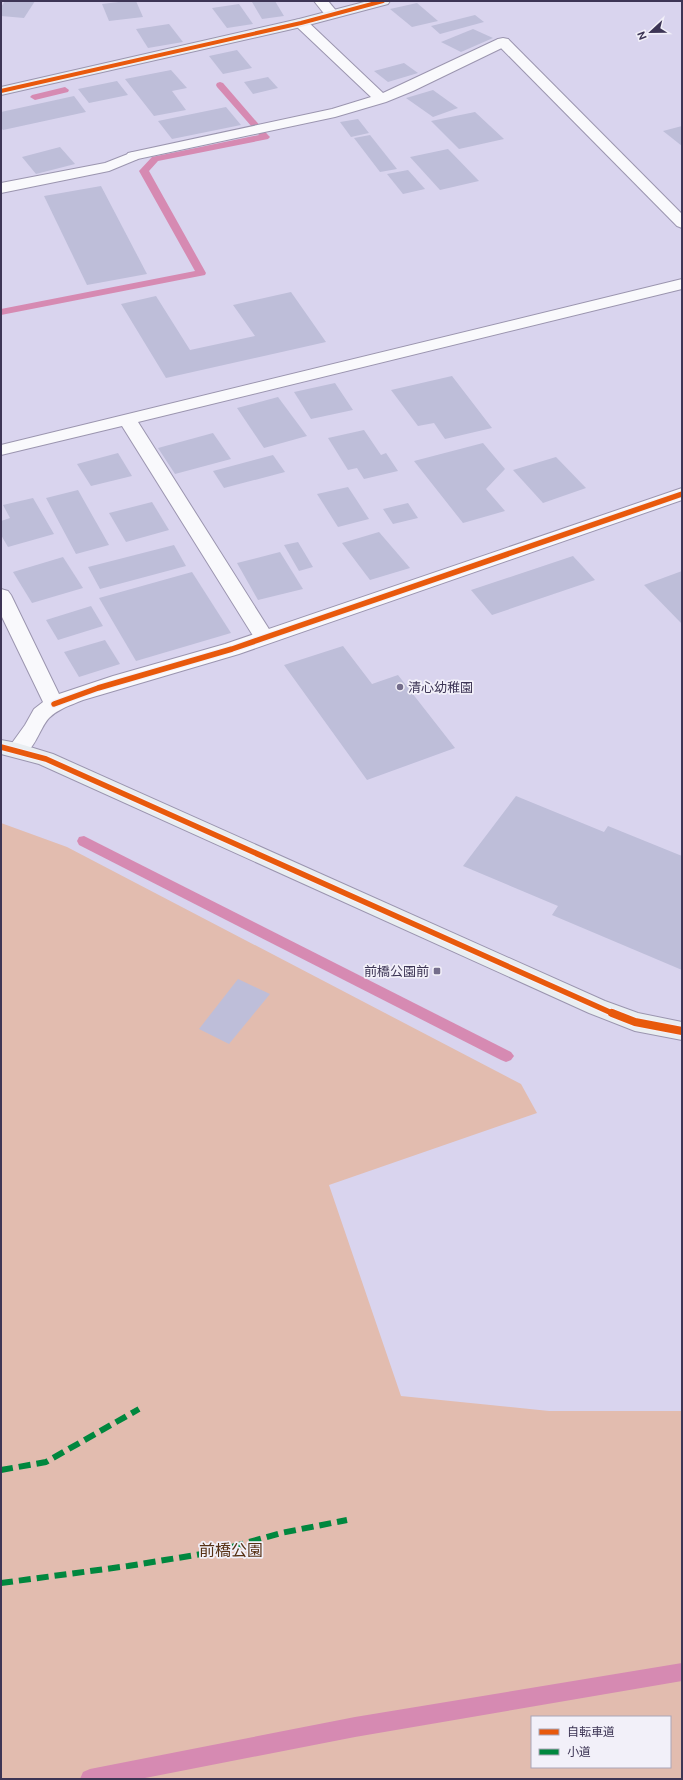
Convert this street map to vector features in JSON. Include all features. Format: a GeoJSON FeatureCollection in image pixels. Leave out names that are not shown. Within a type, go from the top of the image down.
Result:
{"type":"FeatureCollection","features":[{"type":"Feature","properties":{"kind":"street"},"geometry":{"type":"LineString","coordinates":[[321,1],[331,13]]}},
{"type":"Feature","properties":{"kind":"street"},"geometry":{"type":"LineString","coordinates":[[1,91],[301,22],[331,13],[383,1]]}},
{"type":"Feature","properties":{"kind":"street"},"geometry":{"type":"LineString","coordinates":[[301,22],[381,99]]}},
{"type":"Feature","properties":{"kind":"street"},"geometry":{"type":"LineString","coordinates":[[1,188],[109,167],[133,156],[335,112],[381,99],[408,88],[503,42],[682,223]]}},
{"type":"Feature","properties":{"kind":"street"},"geometry":{"type":"LineString","coordinates":[[1,450],[682,284]]}},
{"type":"Feature","properties":{"kind":"street"},"geometry":{"type":"LineString","coordinates":[[127,419],[264,637]]}},
{"type":"Feature","properties":{"kind":"street"},"geometry":{"type":"LineString","coordinates":[[9,749],[33,729],[41,714],[54,704],[84,693],[231,649],[538,542],[682,494]]}},
{"type":"Feature","properties":{"kind":"street"},"geometry":{"type":"LineString","coordinates":[[1,595],[54,704]]}},
{"type":"Feature","properties":{"kind":"street"},"geometry":{"type":"LineString","coordinates":[[9,749],[46,759],[597,1007],[635,1022],[682,1031]]}},
{"type":"Feature","properties":{"kind":"green space","name":"前橋公園"},"geometry":{"type":"Polygon","coordinates":[[[1,823],[67,847],[521,1084],[537,1113],[329,1185],[401,1396],[549,1411],[682,1411],[682,1779],[1,1779],[1,823]]]}},
{"type":"Feature","properties":{"kind":"building"},"geometry":{"type":"Polygon","coordinates":[[[5,1],[35,1],[24,18],[1,16],[1,7],[5,1]]]}},
{"type":"Feature","properties":{"kind":"building"},"geometry":{"type":"Polygon","coordinates":[[[136,1],[143,17],[109,21],[102,4],[136,1]]]}},
{"type":"Feature","properties":{"kind":"building"},"geometry":{"type":"Polygon","coordinates":[[[275,1],[284,16],[262,19],[252,2],[275,1]]]}},
{"type":"Feature","properties":{"kind":"building"},"geometry":{"type":"Polygon","coordinates":[[[417,3],[438,21],[412,27],[390,9],[417,3]]]}},
{"type":"Feature","properties":{"kind":"building"},"geometry":{"type":"Polygon","coordinates":[[[239,4],[253,24],[227,28],[212,8],[239,4]]]}},
{"type":"Feature","properties":{"kind":"building"},"geometry":{"type":"Polygon","coordinates":[[[475,15],[484,22],[440,34],[431,26],[475,15]]]}},
{"type":"Feature","properties":{"kind":"building"},"geometry":{"type":"Polygon","coordinates":[[[169,24],[183,42],[148,48],[136,29],[169,24]]]}},
{"type":"Feature","properties":{"kind":"building"},"geometry":{"type":"Polygon","coordinates":[[[473,29],[493,38],[461,52],[441,42],[473,29]]]}},
{"type":"Feature","properties":{"kind":"building"},"geometry":{"type":"Polygon","coordinates":[[[237,50],[252,68],[223,74],[209,56],[237,50]]]}},
{"type":"Feature","properties":{"kind":"building"},"geometry":{"type":"Polygon","coordinates":[[[404,63],[418,73],[388,82],[374,71],[404,63]]]}},
{"type":"Feature","properties":{"kind":"building"},"geometry":{"type":"Polygon","coordinates":[[[171,70],[187,88],[172,91],[186,110],[154,116],[125,79],[171,70]]]}},
{"type":"Feature","properties":{"kind":"building"},"geometry":{"type":"Polygon","coordinates":[[[268,77],[278,88],[253,94],[244,82],[268,77]]]}},
{"type":"Feature","properties":{"kind":"building"},"geometry":{"type":"Polygon","coordinates":[[[117,81],[128,95],[89,103],[78,89],[117,81]]]}},
{"type":"Feature","properties":{"kind":"building"},"geometry":{"type":"Polygon","coordinates":[[[433,90],[458,108],[433,117],[406,98],[433,90]]]}},
{"type":"Feature","properties":{"kind":"building"},"geometry":{"type":"Polygon","coordinates":[[[74,96],[86,112],[3,130],[1,128],[1,112],[74,96]]]}},
{"type":"Feature","properties":{"kind":"building"},"geometry":{"type":"Polygon","coordinates":[[[226,107],[241,125],[172,139],[158,121],[226,107]]]}},
{"type":"Feature","properties":{"kind":"building"},"geometry":{"type":"Polygon","coordinates":[[[475,112],[504,139],[459,149],[431,121],[475,112]]]}},
{"type":"Feature","properties":{"kind":"building"},"geometry":{"type":"Polygon","coordinates":[[[358,119],[369,133],[351,137],[340,122],[358,119]]]}},
{"type":"Feature","properties":{"kind":"building"},"geometry":{"type":"Polygon","coordinates":[[[682,126],[682,146],[663,131],[682,126]]]}},
{"type":"Feature","properties":{"kind":"building"},"geometry":{"type":"Polygon","coordinates":[[[370,135],[397,169],[380,172],[354,138],[370,135]]]}},
{"type":"Feature","properties":{"kind":"building"},"geometry":{"type":"Polygon","coordinates":[[[60,147],[75,164],[36,174],[22,157],[60,147]]]}},
{"type":"Feature","properties":{"kind":"building"},"geometry":{"type":"Polygon","coordinates":[[[448,149],[479,181],[440,190],[410,157],[448,149]]]}},
{"type":"Feature","properties":{"kind":"building"},"geometry":{"type":"Polygon","coordinates":[[[408,170],[425,189],[403,194],[387,174],[408,170]]]}},
{"type":"Feature","properties":{"kind":"building"},"geometry":{"type":"Polygon","coordinates":[[[101,186],[147,274],[87,285],[44,196],[101,186]]]}},
{"type":"Feature","properties":{"kind":"building"},"geometry":{"type":"Polygon","coordinates":[[[291,292],[326,342],[166,378],[121,304],[156,296],[190,350],[255,336],[233,305],[291,292]]]}},
{"type":"Feature","properties":{"kind":"building"},"geometry":{"type":"Polygon","coordinates":[[[452,376],[492,428],[445,439],[434,423],[418,426],[391,390],[452,376]]]}},
{"type":"Feature","properties":{"kind":"building"},"geometry":{"type":"Polygon","coordinates":[[[335,383],[353,410],[311,419],[294,392],[335,383]]]}},
{"type":"Feature","properties":{"kind":"building"},"geometry":{"type":"Polygon","coordinates":[[[278,397],[307,436],[264,448],[237,408],[278,397]]]}},
{"type":"Feature","properties":{"kind":"building"},"geometry":{"type":"Polygon","coordinates":[[[364,430],[381,455],[386,453],[398,471],[364,479],[357,468],[348,470],[328,438],[364,430]]]}},
{"type":"Feature","properties":{"kind":"building"},"geometry":{"type":"Polygon","coordinates":[[[213,433],[231,459],[175,474],[158,448],[213,433]]]}},
{"type":"Feature","properties":{"kind":"building"},"geometry":{"type":"Polygon","coordinates":[[[483,443],[505,469],[486,489],[505,511],[463,523],[414,461],[483,443]]]}},
{"type":"Feature","properties":{"kind":"building"},"geometry":{"type":"Polygon","coordinates":[[[118,453],[132,476],[91,486],[77,464],[118,453]]]}},
{"type":"Feature","properties":{"kind":"building"},"geometry":{"type":"Polygon","coordinates":[[[273,455],[285,472],[224,488],[213,471],[273,455]]]}},
{"type":"Feature","properties":{"kind":"building"},"geometry":{"type":"Polygon","coordinates":[[[556,457],[586,488],[543,503],[513,470],[556,457]]]}},
{"type":"Feature","properties":{"kind":"building"},"geometry":{"type":"Polygon","coordinates":[[[348,487],[369,519],[338,527],[317,494],[348,487]]]}},
{"type":"Feature","properties":{"kind":"building"},"geometry":{"type":"Polygon","coordinates":[[[78,490],[109,545],[76,554],[46,498],[78,490]]]}},
{"type":"Feature","properties":{"kind":"building"},"geometry":{"type":"Polygon","coordinates":[[[33,498],[54,534],[8,547],[1,535],[1,521],[10,518],[3,505],[33,498]]]}},
{"type":"Feature","properties":{"kind":"building"},"geometry":{"type":"Polygon","coordinates":[[[152,502],[169,530],[126,542],[109,513],[152,502]]]}},
{"type":"Feature","properties":{"kind":"building"},"geometry":{"type":"Polygon","coordinates":[[[408,503],[418,518],[393,524],[383,509],[408,503]]]}},
{"type":"Feature","properties":{"kind":"building"},"geometry":{"type":"Polygon","coordinates":[[[379,532],[410,568],[370,580],[342,543],[379,532]]]}},
{"type":"Feature","properties":{"kind":"building"},"geometry":{"type":"Polygon","coordinates":[[[298,542],[313,567],[299,571],[284,545],[298,542]]]}},
{"type":"Feature","properties":{"kind":"building"},"geometry":{"type":"Polygon","coordinates":[[[174,545],[186,566],[100,589],[88,567],[174,545]]]}},
{"type":"Feature","properties":{"kind":"building"},"geometry":{"type":"Polygon","coordinates":[[[280,552],[303,589],[258,600],[237,563],[280,552]]]}},
{"type":"Feature","properties":{"kind":"building"},"geometry":{"type":"Polygon","coordinates":[[[573,556],[595,580],[492,615],[471,590],[573,556]]]}},
{"type":"Feature","properties":{"kind":"building"},"geometry":{"type":"Polygon","coordinates":[[[63,557],[83,588],[32,603],[13,572],[63,557]]]}},
{"type":"Feature","properties":{"kind":"building"},"geometry":{"type":"Polygon","coordinates":[[[682,571],[682,624],[644,585],[682,571]]]}},
{"type":"Feature","properties":{"kind":"building"},"geometry":{"type":"Polygon","coordinates":[[[192,572],[231,633],[136,661],[99,598],[192,572]]]}},
{"type":"Feature","properties":{"kind":"building"},"geometry":{"type":"Polygon","coordinates":[[[91,606],[103,626],[58,640],[46,620],[91,606]]]}},
{"type":"Feature","properties":{"kind":"building"},"geometry":{"type":"Polygon","coordinates":[[[105,640],[120,664],[79,677],[64,652],[105,640]]]}},
{"type":"Feature","properties":{"kind":"building"},"geometry":{"type":"Polygon","coordinates":[[[343,646],[372,684],[398,675],[455,748],[367,780],[284,665],[343,646]]]}},
{"type":"Feature","properties":{"kind":"building"},"geometry":{"type":"Polygon","coordinates":[[[516,796],[604,832],[608,826],[682,856],[682,970],[552,915],[558,906],[463,866],[516,796]]]}},
{"type":"Feature","properties":{"kind":"building"},"geometry":{"type":"Polygon","coordinates":[[[238,979],[270,994],[229,1044],[199,1029],[238,979]]]}},
{"type":"Feature","properties":{"kind":"waterway"},"geometry":{"type":"LineString","coordinates":[[1,312],[201,273],[144,171],[155,159],[265,137],[220,85]]}},
{"type":"Feature","properties":{"kind":"waterway"},"geometry":{"type":"LineString","coordinates":[[35,97],[65,90]]}},
{"type":"Feature","properties":{"kind":"waterway"},"geometry":{"type":"LineString","coordinates":[[84,841],[506,1056]]}},
{"type":"Feature","properties":{"kind":"waterway"},"geometry":{"type":"LineString","coordinates":[[90,1779],[355,1727],[682,1672]]}},
{"type":"Feature","properties":{"kind":"marked path"},"geometry":{"type":"LineString","coordinates":[[1,1470],[46,1462],[139,1409]]}},
{"type":"Feature","properties":{"kind":"marked path"},"geometry":{"type":"LineString","coordinates":[[1,1583],[128,1566],[214,1552],[281,1533],[347,1520]]}},
{"type":"Feature","properties":{"kind":"cycle path"},"geometry":{"type":"LineString","coordinates":[[1,91],[301,23],[383,1]]}},
{"type":"Feature","properties":{"kind":"cycle path"},"geometry":{"type":"LineString","coordinates":[[54,704],[76,695],[120,681],[188,663],[232,649],[682,494]]}},
{"type":"Feature","properties":{"kind":"cycle path"},"geometry":{"type":"LineString","coordinates":[[1,747],[17,750],[46,759],[597,1007],[635,1022],[682,1031]]}},
{"type":"Feature","properties":{"kind":"place","name":"清心幼稚園"},"geometry":{"type":"Point","coordinates":[400,687]}},
{"type":"Feature","properties":{"kind":"place","name":"前橋公園前"},"geometry":{"type":"Point","coordinates":[437,971]}}]}
